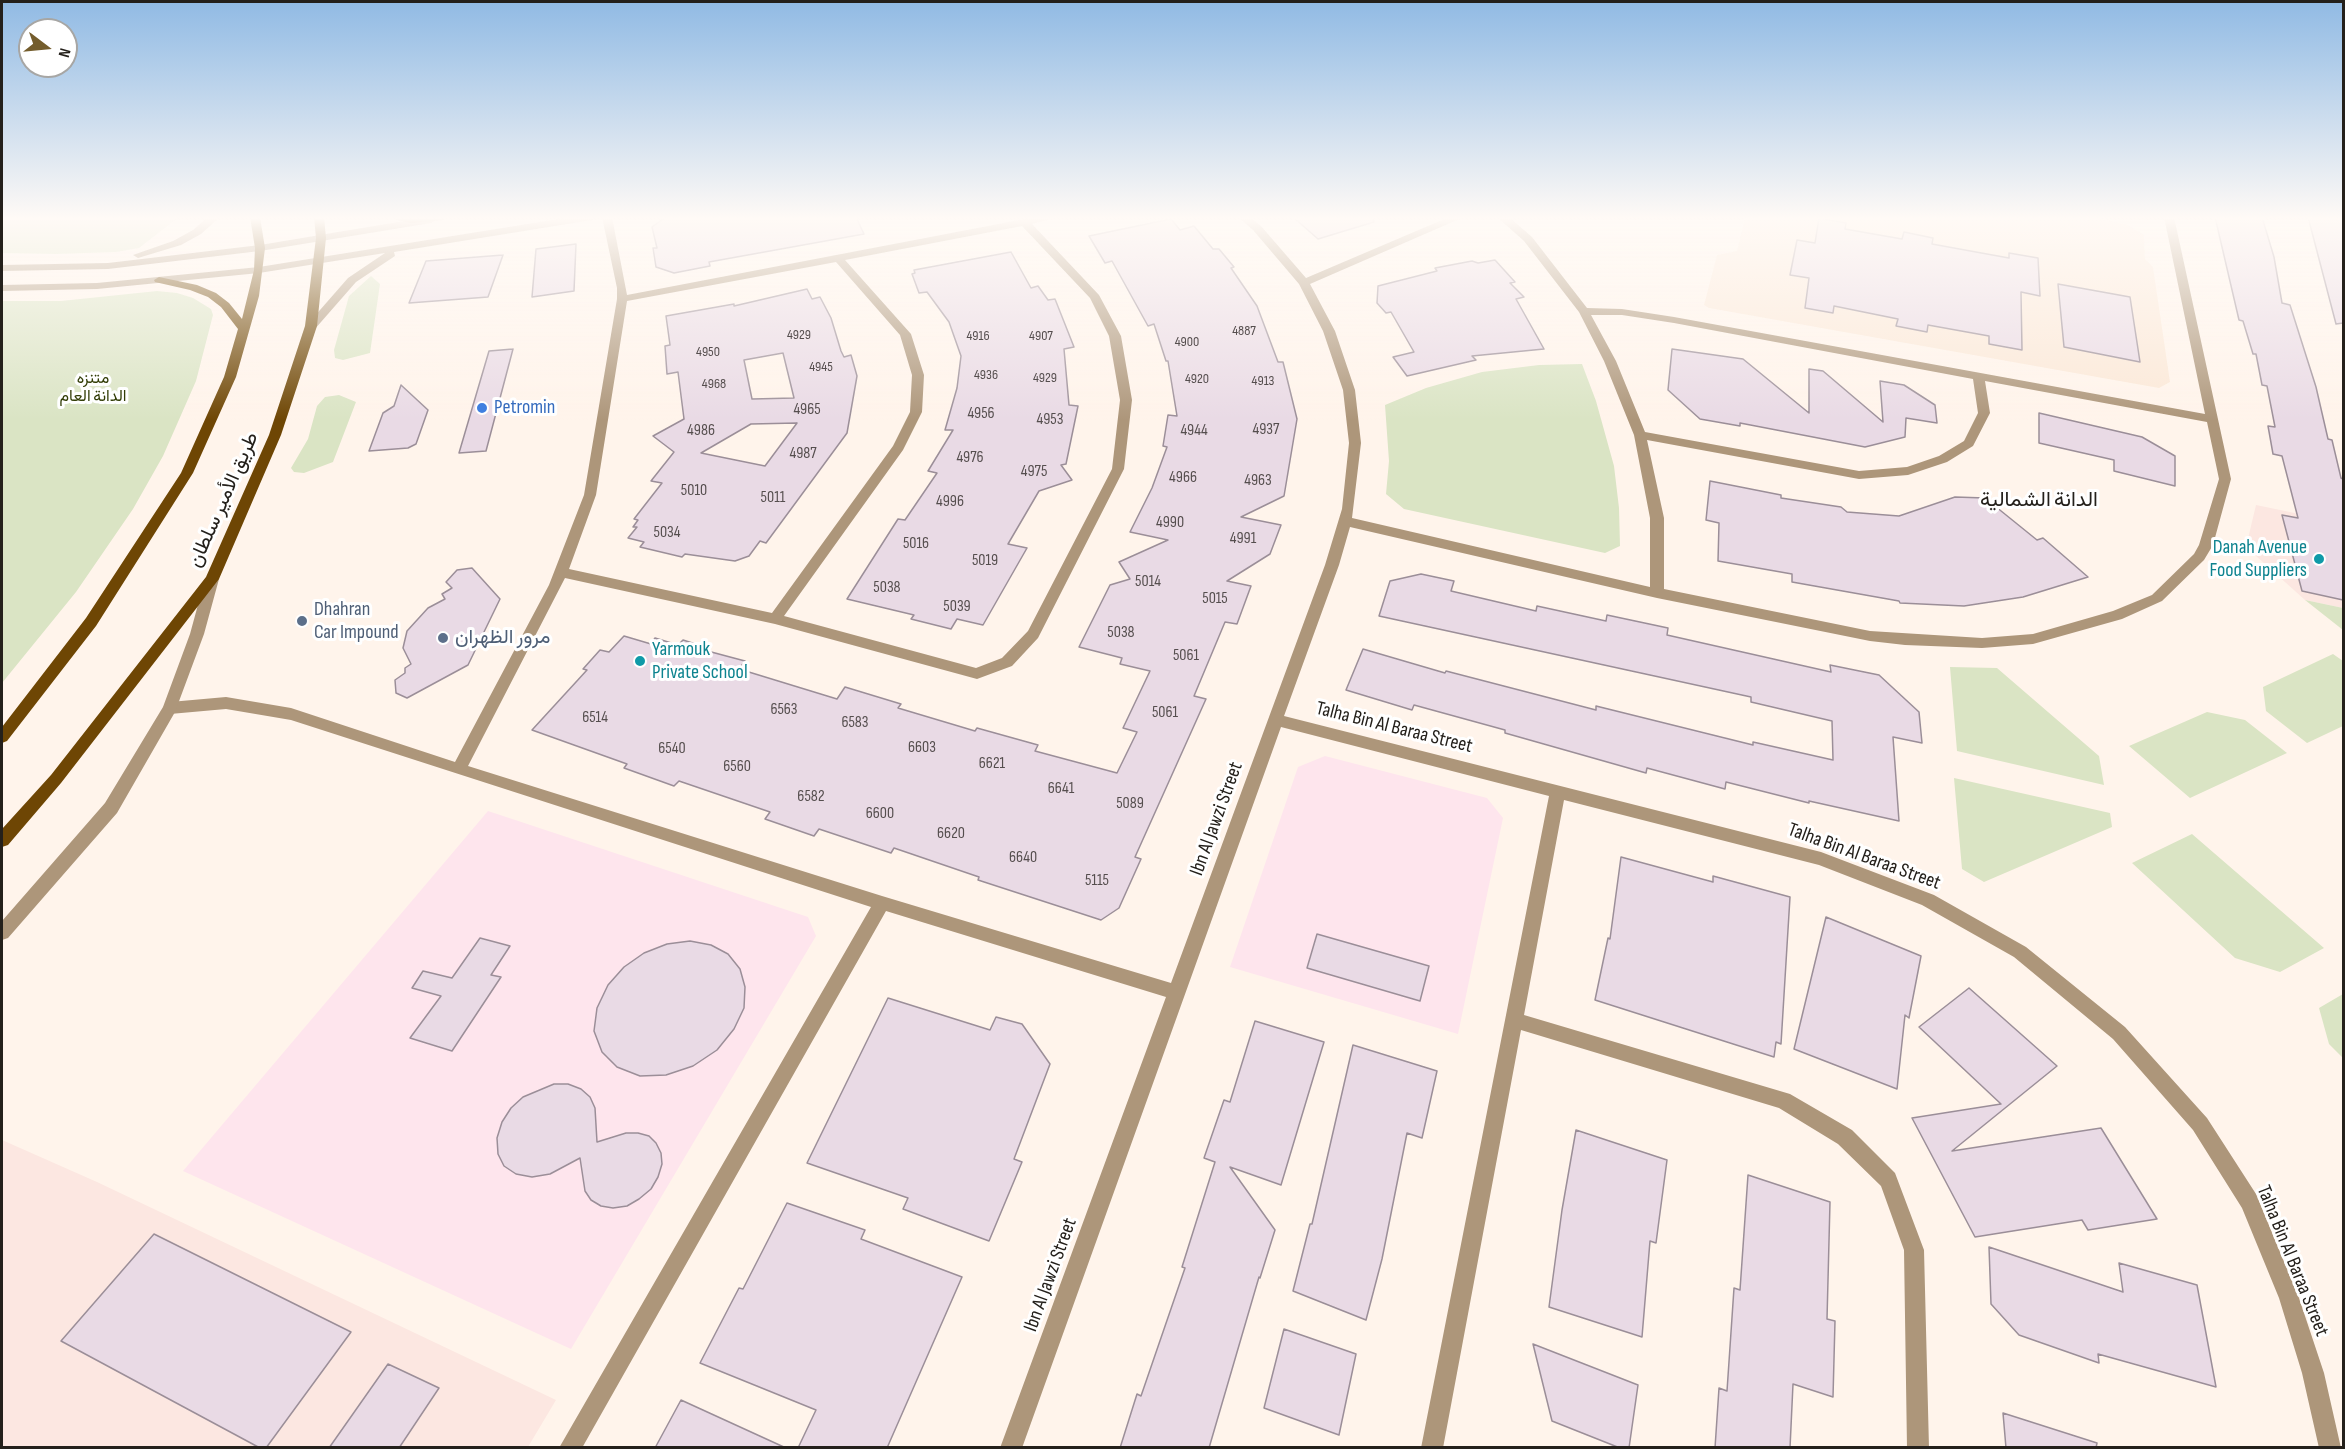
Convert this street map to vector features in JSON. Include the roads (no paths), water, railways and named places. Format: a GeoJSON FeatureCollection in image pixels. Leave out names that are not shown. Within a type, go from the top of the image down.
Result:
{"type":"FeatureCollection","features":[{"type":"Feature","properties":{"kind":"main road"},"geometry":{"type":"LineString","coordinates":[[181,285],[212,295],[225,305],[244,329]]}},
{"type":"Feature","properties":{"kind":"main road"},"geometry":{"type":"LineString","coordinates":[[2,737],[91,622],[188,473],[230,377],[256,285]]}},
{"type":"Feature","properties":{"kind":"main road","name":"طريق الأمير سلطان"},"geometry":{"type":"LineString","coordinates":[[2,840],[56,779],[212,579],[275,435],[310,328],[315,285]]}},
{"type":"Feature","properties":{"kind":"street"},"geometry":{"type":"LineString","coordinates":[[2,288],[111,285]]}},
{"type":"Feature","properties":{"kind":"street"},"geometry":{"type":"LineString","coordinates":[[310,328],[348,285]]}},
{"type":"Feature","properties":{"kind":"street"},"geometry":{"type":"LineString","coordinates":[[459,770],[556,585],[590,495],[622,299],[621,285]]}},
{"type":"Feature","properties":{"kind":"street"},"geometry":{"type":"LineString","coordinates":[[622,299],[700,285]]}},
{"type":"Feature","properties":{"kind":"street"},"geometry":{"type":"LineString","coordinates":[[775,619],[899,447],[916,412],[918,375],[905,334],[862,285]]}},
{"type":"Feature","properties":{"kind":"street"},"geometry":{"type":"LineString","coordinates":[[560,572],[775,619],[977,674],[1007,662],[1033,634],[1118,469],[1126,400],[1115,336],[1095,297],[1083,285]]}},
{"type":"Feature","properties":{"kind":"street","name":"Ibn Al Jawzi Street"},"geometry":{"type":"LineString","coordinates":[[1011,1448],[1332,565],[1348,509],[1355,443],[1349,390],[1329,331],[1305,285]]}},
{"type":"Feature","properties":{"kind":"street"},"geometry":{"type":"LineString","coordinates":[[1563,285],[1584,312],[1610,361],[1640,435],[1657,518],[1657,593]]}},
{"type":"Feature","properties":{"kind":"street"},"geometry":{"type":"LineString","coordinates":[[1344,521],[1657,593],[1870,636],[1937,643],[1982,643],[2033,639],[2117,615],[2157,598],[2199,557],[2206,545],[2225,479],[2183,285]]}},
{"type":"Feature","properties":{"kind":"street"},"geometry":{"type":"LineString","coordinates":[[1584,312],[1622,312],[1664,318],[2211,419]]}},
{"type":"Feature","properties":{"kind":"street"},"geometry":{"type":"LineString","coordinates":[[1640,435],[1858,475],[1908,471],[1943,459],[1969,443],[1984,413],[1978,376]]}},
{"type":"Feature","properties":{"kind":"street"},"geometry":{"type":"LineString","coordinates":[[2,933],[111,808],[170,708],[197,634],[212,579]]}},
{"type":"Feature","properties":{"kind":"street"},"geometry":{"type":"LineString","coordinates":[[170,708],[226,703],[291,714],[459,770],[882,903],[1176,992]]}},
{"type":"Feature","properties":{"kind":"street","name":"Talha Bin Al Baraa Street"},"geometry":{"type":"LineString","coordinates":[[1276,720],[1821,859],[1928,900],[2020,952],[2120,1033],[2200,1124],[2249,1201],[2289,1298],[2313,1373],[2331,1448]]}},
{"type":"Feature","properties":{"kind":"street"},"geometry":{"type":"LineString","coordinates":[[1432,1448],[1558,792]]}},
{"type":"Feature","properties":{"kind":"street"},"geometry":{"type":"LineString","coordinates":[[570,1448],[882,903]]}},
{"type":"Feature","properties":{"kind":"street"},"geometry":{"type":"LineString","coordinates":[[1514,1020],[1783,1100],[1845,1137],[1888,1179],[1914,1251],[1918,1448]]}},
{"type":"Feature","properties":{"kind":"place","name":"Petromin"},"geometry":{"type":"Point","coordinates":[482,408]}},
{"type":"Feature","properties":{"kind":"place","name":"Danah Avenue Food Suppliers"},"geometry":{"type":"Point","coordinates":[2319,559]}},
{"type":"Feature","properties":{"kind":"place","name":"Dhahran Car Impound"},"geometry":{"type":"Point","coordinates":[302,621]}},
{"type":"Feature","properties":{"kind":"place","name":"مرور الظهران"},"geometry":{"type":"Point","coordinates":[443,638]}},
{"type":"Feature","properties":{"kind":"place","name":"Yarmouk Private School"},"geometry":{"type":"Point","coordinates":[640,661]}},
{"type":"Feature","properties":{"kind":"district","name":"الدانة الشمالية"},"geometry":{"type":"Point","coordinates":[2039,501]}},
{"type":"Feature","properties":{"kind":"park label","name":"متنزه الدانة العام"},"geometry":{"type":"Point","coordinates":[93,388]}}]}
